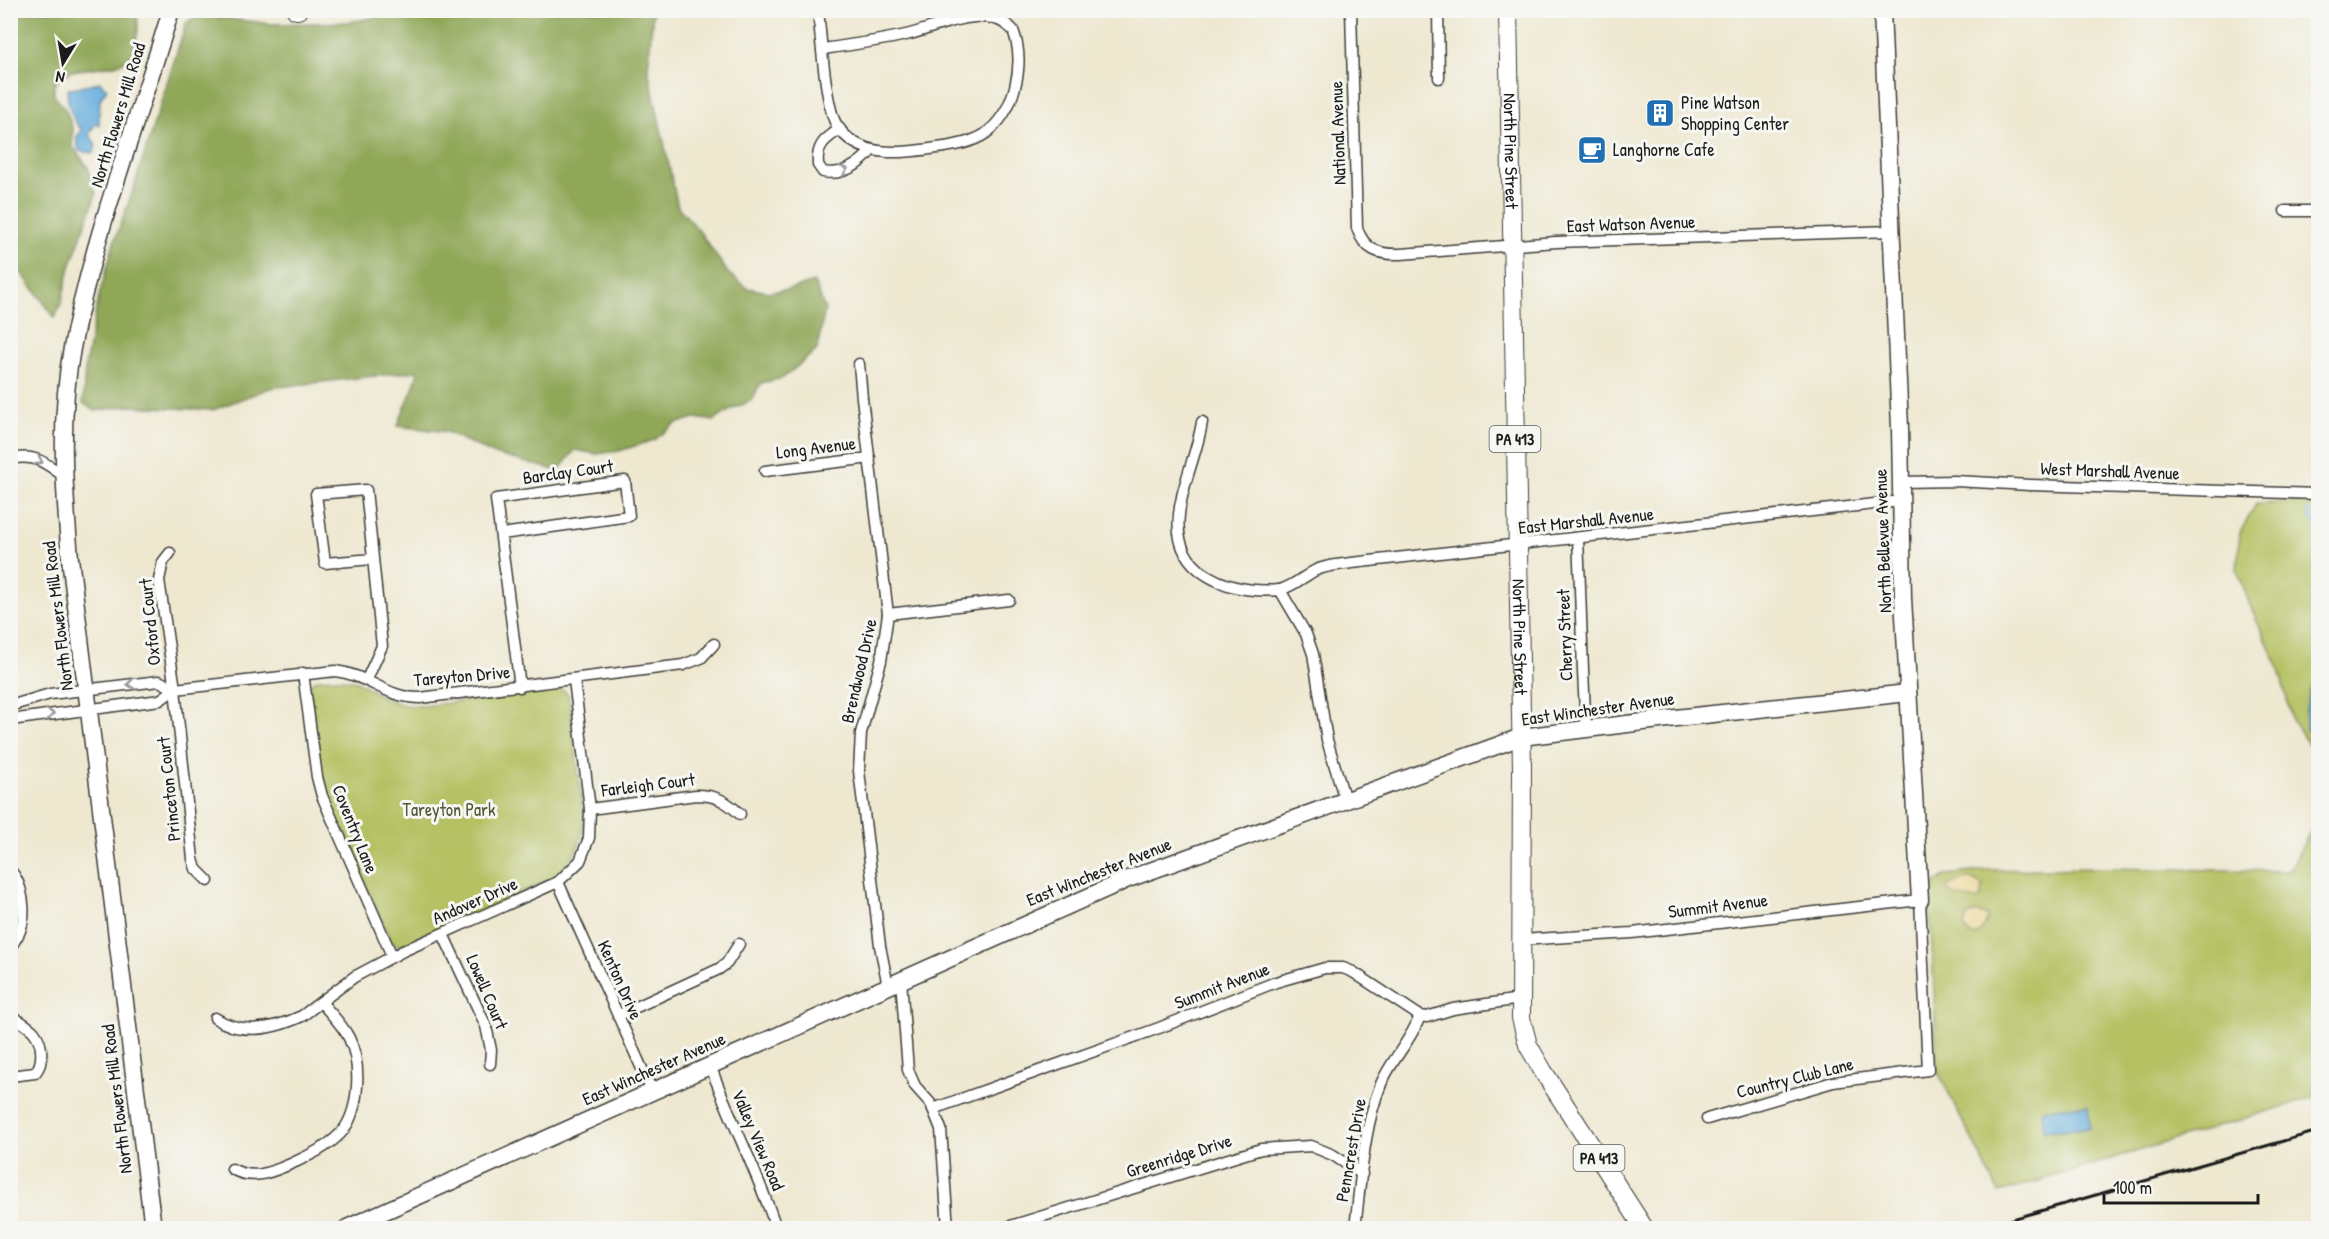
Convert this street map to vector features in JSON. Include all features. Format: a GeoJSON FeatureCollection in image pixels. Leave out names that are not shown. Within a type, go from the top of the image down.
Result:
{"type":"FeatureCollection","features":[{"type":"Feature","properties":{"kind":"main road","name":"North Pine Street"},"geometry":{"type":"LineString","coordinates":[[1508,10],[1521,737],[1521,1018],[1528,1045],[1644,1228]]}},
{"type":"Feature","properties":{"kind":"street","name":"North Flowers Mill Road"},"geometry":{"type":"LineString","coordinates":[[153,1228],[69,558],[64,434],[68,376],[79,316],[105,221],[171,10]]}},
{"type":"Feature","properties":{"kind":"street"},"geometry":{"type":"LineString","coordinates":[[818,10],[823,49],[832,113],[840,129],[848,137],[872,150],[906,153],[946,147],[982,136],[992,128],[1009,106],[1016,83],[1017,50],[1013,30],[997,19],[959,18],[905,36],[823,49]]}},
{"type":"Feature","properties":{"kind":"street","name":"National Avenue"},"geometry":{"type":"LineString","coordinates":[[1351,10],[1357,228],[1364,243],[1371,249]]}},
{"type":"Feature","properties":{"kind":"street"},"geometry":{"type":"LineString","coordinates":[[1438,10],[1439,78]]}},
{"type":"Feature","properties":{"kind":"street","name":"North Bellevue Avenue"},"geometry":{"type":"LineString","coordinates":[[1882,10],[1908,693],[1928,1070]]}},
{"type":"Feature","properties":{"kind":"street"},"geometry":{"type":"LineString","coordinates":[[840,129],[823,140],[820,146],[818,165],[823,172],[833,174],[852,168],[872,150]]}},
{"type":"Feature","properties":{"kind":"street"},"geometry":{"type":"LineString","coordinates":[[2285,211],[2319,212]]}},
{"type":"Feature","properties":{"kind":"street","name":"East Watson Avenue"},"geometry":{"type":"LineString","coordinates":[[1371,249],[1390,255],[1511,245],[1892,231]]}},
{"type":"Feature","properties":{"kind":"street","name":"Brendwood Drive"},"geometry":{"type":"LineString","coordinates":[[860,364],[888,614],[881,661],[861,733],[859,771],[879,935],[895,983]]}},
{"type":"Feature","properties":{"kind":"street"},"geometry":{"type":"LineString","coordinates":[[1202,422],[1199,442],[1180,507],[1178,523],[1182,550],[1200,570],[1229,586],[1254,591],[1280,590],[1306,634],[1313,654],[1327,740],[1345,800]]}},
{"type":"Feature","properties":{"kind":"street"},"geometry":{"type":"LineString","coordinates":[[10,459],[32,457],[41,460],[64,476]]}},
{"type":"Feature","properties":{"kind":"street","name":"Long Avenue"},"geometry":{"type":"LineString","coordinates":[[765,471],[870,458]]}},
{"type":"Feature","properties":{"kind":"street","name":"West Marshall Avenue"},"geometry":{"type":"LineString","coordinates":[[1901,482],[1955,481],[2319,494]]}},
{"type":"Feature","properties":{"kind":"street","name":"Barclay Court"},"geometry":{"type":"LineString","coordinates":[[502,534],[629,516],[625,482],[496,499],[520,687]]}},
{"type":"Feature","properties":{"kind":"street"},"geometry":{"type":"LineString","coordinates":[[367,679],[382,646],[366,490],[316,494],[325,563],[373,559]]}},
{"type":"Feature","properties":{"kind":"street","name":"East Marshall Avenue"},"geometry":{"type":"LineString","coordinates":[[1280,590],[1290,587],[1323,567],[1901,501]]}},
{"type":"Feature","properties":{"kind":"street","name":"Cherry Street"},"geometry":{"type":"LineString","coordinates":[[1578,539],[1586,729]]}},
{"type":"Feature","properties":{"kind":"street","name":"Oxford Court"},"geometry":{"type":"LineString","coordinates":[[170,553],[163,562],[159,580],[175,689]]}},
{"type":"Feature","properties":{"kind":"street"},"geometry":{"type":"LineString","coordinates":[[888,614],[1009,600]]}},
{"type":"Feature","properties":{"kind":"street","name":"Tareyton Drive"},"geometry":{"type":"LineString","coordinates":[[10,720],[160,700],[175,689],[303,673],[334,671],[349,673],[367,679],[390,693],[407,698],[520,687],[683,665],[701,658],[714,644]]}},
{"type":"Feature","properties":{"kind":"street","name":"Coventry Lane"},"geometry":{"type":"LineString","coordinates":[[303,673],[317,777],[322,796],[392,956]]}},
{"type":"Feature","properties":{"kind":"street","name":"Andover Drive"},"geometry":{"type":"LineString","coordinates":[[215,1018],[229,1027],[252,1029],[293,1020],[354,977],[392,956],[558,882],[571,871],[584,854],[589,838],[590,809],[574,680]]}},
{"type":"Feature","properties":{"kind":"street","name":"Tareyton Drive"},"geometry":{"type":"LineString","coordinates":[[10,706],[50,694],[159,681],[175,689]]}},
{"type":"Feature","properties":{"kind":"street","name":"Princeton Court"},"geometry":{"type":"LineString","coordinates":[[175,689],[193,859],[196,869],[208,881]]}},
{"type":"Feature","properties":{"kind":"street","name":"East Winchester Avenue"},"geometry":{"type":"LineString","coordinates":[[346,1228],[1128,879],[1521,737],[1908,693]]}},
{"type":"Feature","properties":{"kind":"street","name":"Farleigh Court"},"geometry":{"type":"LineString","coordinates":[[590,809],[710,795],[728,804],[740,814]]}},
{"type":"Feature","properties":{"kind":"street"},"geometry":{"type":"LineString","coordinates":[[10,870],[20,889],[24,912],[21,930],[10,948]]}},
{"type":"Feature","properties":{"kind":"street","name":"Kenton Drive"},"geometry":{"type":"LineString","coordinates":[[558,882],[652,1091]]}},
{"type":"Feature","properties":{"kind":"street","name":"Summit Avenue"},"geometry":{"type":"LineString","coordinates":[[1520,940],[1632,933],[1920,900]]}},
{"type":"Feature","properties":{"kind":"street","name":"Lowell Court"},"geometry":{"type":"LineString","coordinates":[[443,934],[486,1026],[491,1050],[490,1064]]}},
{"type":"Feature","properties":{"kind":"street"},"geometry":{"type":"LineString","coordinates":[[619,1015],[719,969],[727,963],[740,944]]}},
{"type":"Feature","properties":{"kind":"street","name":"Summit Avenue"},"geometry":{"type":"LineString","coordinates":[[933,1109],[1213,1008],[1276,982],[1325,968],[1343,968],[1353,972],[1420,1016]]}},
{"type":"Feature","properties":{"kind":"street"},"geometry":{"type":"LineString","coordinates":[[895,983],[908,1070],[915,1086],[933,1109],[941,1129],[948,1228]]}},
{"type":"Feature","properties":{"kind":"street"},"geometry":{"type":"LineString","coordinates":[[1420,1016],[1427,1017],[1453,1009],[1520,999]]}},
{"type":"Feature","properties":{"kind":"street"},"geometry":{"type":"LineString","coordinates":[[232,1169],[241,1174],[254,1176],[273,1171],[328,1145],[345,1128],[357,1096],[354,1051],[345,1030],[321,1002]]}},
{"type":"Feature","properties":{"kind":"street"},"geometry":{"type":"LineString","coordinates":[[10,1015],[34,1032],[42,1056],[35,1073],[10,1076]]}},
{"type":"Feature","properties":{"kind":"street","name":"Penncrest Drive"},"geometry":{"type":"LineString","coordinates":[[1355,1228],[1368,1136],[1380,1087],[1412,1034],[1420,1016]]}},
{"type":"Feature","properties":{"kind":"street","name":"Valley View Road"},"geometry":{"type":"LineString","coordinates":[[710,1065],[776,1228]]}},
{"type":"Feature","properties":{"kind":"street","name":"Country Club Lane"},"geometry":{"type":"LineString","coordinates":[[1707,1119],[1833,1083],[1928,1070]]}},
{"type":"Feature","properties":{"kind":"street","name":"Greenridge Drive"},"geometry":{"type":"LineString","coordinates":[[1004,1228],[1261,1149],[1311,1146],[1334,1155],[1362,1174]]}},
{"type":"Feature","properties":{"kind":"green space"},"geometry":{"type":"Polygon","coordinates":[[[415,10],[653,11],[648,69],[678,207],[697,228],[728,273],[747,288],[770,292],[814,282],[825,309],[817,350],[783,378],[761,383],[751,401],[732,409],[714,421],[695,418],[675,424],[654,440],[619,451],[596,454],[575,450],[558,471],[493,454],[447,432],[398,426],[418,371],[270,388],[213,410],[127,406],[95,411],[83,403],[85,366],[99,296],[114,242],[186,23],[197,15],[272,24],[350,22],[415,10]]]}},
{"type":"Feature","properties":{"kind":"green space"},"geometry":{"type":"Polygon","coordinates":[[[10,11],[136,11],[138,23],[131,59],[115,65],[72,71],[60,77],[54,86],[54,95],[66,110],[73,129],[72,146],[88,167],[96,195],[70,267],[61,304],[55,318],[11,259],[10,11]]]}},
{"type":"Feature","properties":{"kind":"green space"},"geometry":{"type":"Polygon","coordinates":[[[2309,501],[2318,505],[2318,758],[2293,722],[2278,666],[2237,570],[2240,533],[2256,504],[2309,501]]]}},
{"type":"Feature","properties":{"kind":"green space","name":"Tareyton Park"},"geometry":{"type":"Polygon","coordinates":[[[335,678],[357,681],[386,699],[405,705],[423,706],[558,689],[565,691],[569,696],[584,818],[579,845],[566,866],[552,879],[401,946],[391,942],[328,798],[320,766],[311,683],[317,679],[335,678]]]}},
{"type":"Feature","properties":{"kind":"green space"},"geometry":{"type":"Polygon","coordinates":[[[2318,769],[2318,1096],[1999,1193],[1937,1070],[1928,894],[1935,883],[1947,875],[1989,870],[2099,868],[2289,871],[2313,826],[2318,769]]]}},
{"type":"Feature","properties":{"kind":"sand"},"geometry":{"type":"Polygon","coordinates":[[[1969,878],[1983,886],[1981,898],[1963,897],[1947,890],[1949,885],[1969,878]]]}},
{"type":"Feature","properties":{"kind":"sand"},"geometry":{"type":"Polygon","coordinates":[[[1978,913],[1987,916],[1986,924],[1977,935],[1970,935],[1964,927],[1966,921],[1970,915],[1978,913]]]}},
{"type":"Feature","properties":{"kind":"water"},"geometry":{"type":"Polygon","coordinates":[[[100,82],[107,89],[100,99],[99,125],[95,124],[89,134],[96,145],[94,153],[79,151],[76,138],[82,130],[70,111],[68,89],[100,82]]]}},
{"type":"Feature","properties":{"kind":"water"},"geometry":{"type":"Polygon","coordinates":[[[2318,679],[2318,737],[2306,730],[2306,710],[2314,684],[2318,679]]]}},
{"type":"Feature","properties":{"kind":"water"},"geometry":{"type":"Polygon","coordinates":[[[2088,1105],[2090,1128],[2044,1131],[2042,1109],[2088,1105]]]}},
{"type":"Feature","properties":{"kind":"waterway"},"geometry":{"type":"LineString","coordinates":[[2308,510],[2310,517],[2318,527]]}},
{"type":"Feature","properties":{"kind":"railway"},"geometry":{"type":"LineString","coordinates":[[1981,1228],[2318,1131]]}},
{"type":"Feature","properties":{"kind":"place","name":"Pine Watson Shopping Center"},"geometry":{"type":"Point","coordinates":[1660,113]}},
{"type":"Feature","properties":{"kind":"place","name":"Langhorne Cafe"},"geometry":{"type":"Point","coordinates":[1592,150]}}]}
